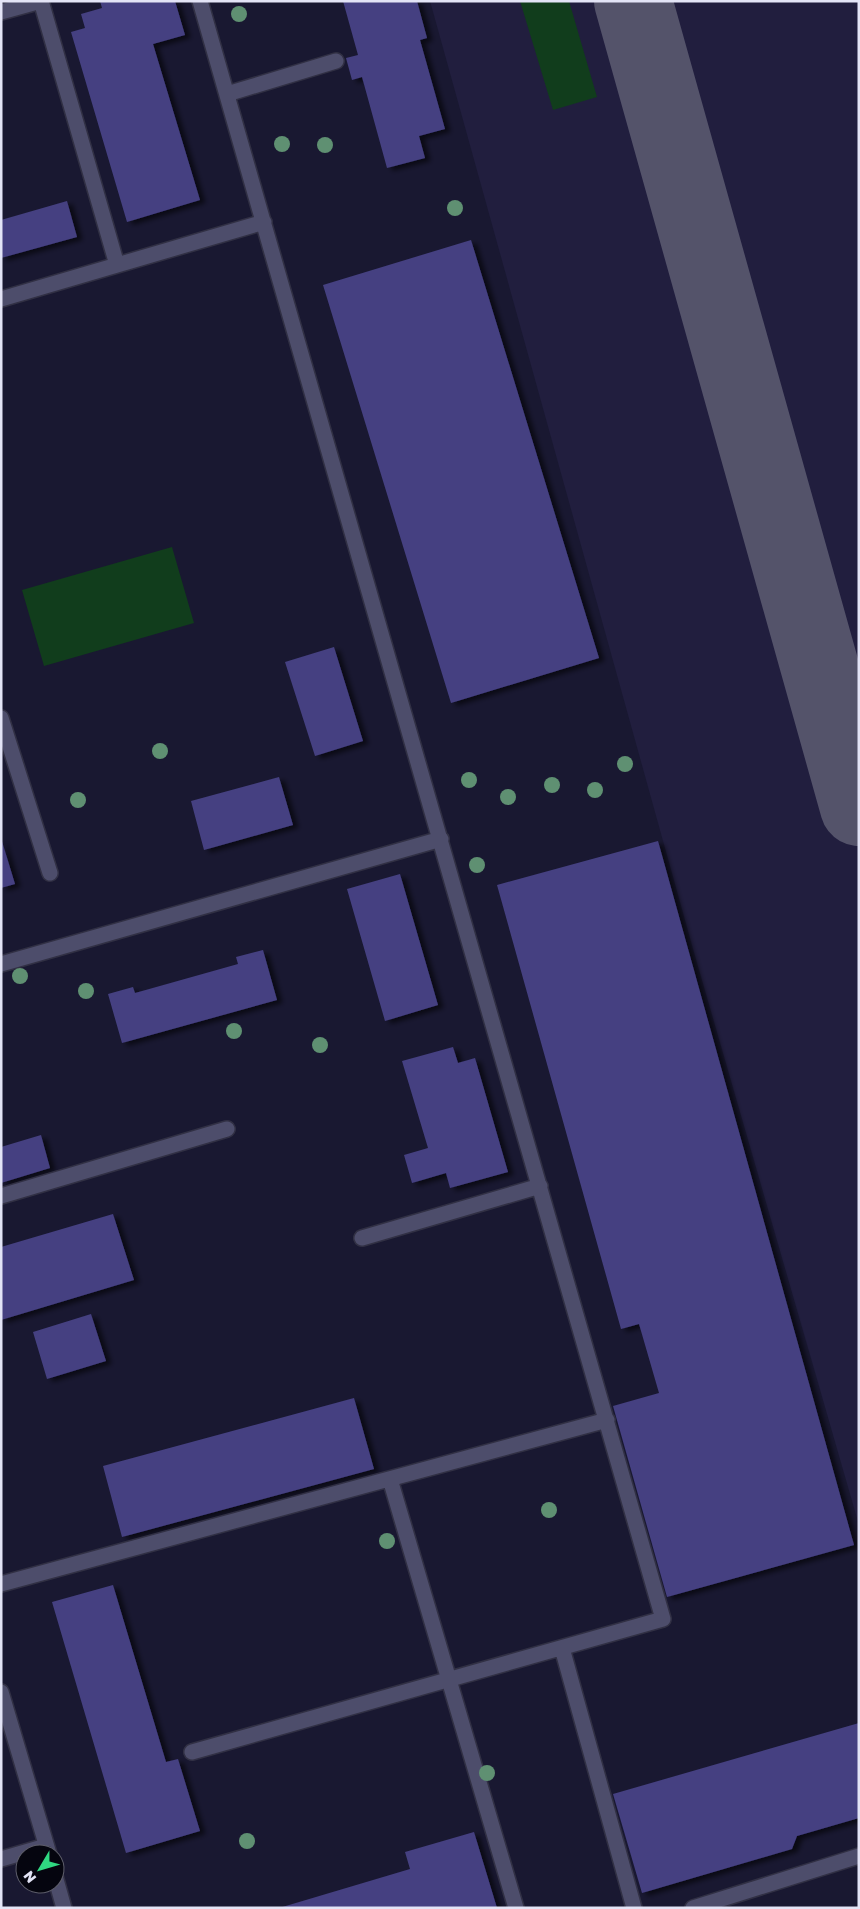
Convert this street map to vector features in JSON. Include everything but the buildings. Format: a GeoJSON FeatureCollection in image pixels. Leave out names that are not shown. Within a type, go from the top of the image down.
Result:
{"type":"FeatureCollection","features":[{"type":"Feature","properties":{"kind":"lane"},"geometry":{"type":"LineString","coordinates":[[1,12],[41,1],[117,265]]}},
{"type":"Feature","properties":{"kind":"lane"},"geometry":{"type":"LineString","coordinates":[[192,1752],[663,1619],[200,1]]}},
{"type":"Feature","properties":{"kind":"lane"},"geometry":{"type":"LineString","coordinates":[[227,94],[336,61]]}},
{"type":"Feature","properties":{"kind":"lane"},"geometry":{"type":"LineString","coordinates":[[1,299],[264,222]]}},
{"type":"Feature","properties":{"kind":"lane"},"geometry":{"type":"LineString","coordinates":[[1,718],[50,873]]}},
{"type":"Feature","properties":{"kind":"lane"},"geometry":{"type":"LineString","coordinates":[[1,964],[441,839]]}},
{"type":"Feature","properties":{"kind":"lane"},"geometry":{"type":"LineString","coordinates":[[1,1196],[227,1129]]}},
{"type":"Feature","properties":{"kind":"lane"},"geometry":{"type":"LineString","coordinates":[[362,1238],[540,1186]]}},
{"type":"Feature","properties":{"kind":"lane"},"geometry":{"type":"LineString","coordinates":[[1,1584],[607,1420]]}},
{"type":"Feature","properties":{"kind":"lane"},"geometry":{"type":"LineString","coordinates":[[390,1479],[516,1908]]}},
{"type":"Feature","properties":{"kind":"lane"},"geometry":{"type":"LineString","coordinates":[[562,1648],[634,1908]]}},
{"type":"Feature","properties":{"kind":"lane"},"geometry":{"type":"LineString","coordinates":[[1,1692],[46,1844]]}},
{"type":"Feature","properties":{"kind":"lane"},"geometry":{"type":"LineString","coordinates":[[1,1859],[15,1856]]}},
{"type":"Feature","properties":{"kind":"lane"},"geometry":{"type":"LineString","coordinates":[[693,1908],[859,1856]]}},
{"type":"Feature","properties":{"kind":"lane"},"geometry":{"type":"LineString","coordinates":[[60,1894],[64,1908]]}},
{"type":"Feature","properties":{"kind":"shaded area"},"geometry":{"type":"Polygon","coordinates":[[[430,1],[859,1],[859,1525],[693,949],[430,1]]]}},
{"type":"Feature","properties":{"kind":"green space"},"geometry":{"type":"Polygon","coordinates":[[[520,1],[569,1],[597,97],[553,110],[520,1]]]}},
{"type":"Feature","properties":{"kind":"green space"},"geometry":{"type":"Polygon","coordinates":[[[172,547],[194,623],[44,666],[22,590],[172,547]]]}},
{"type":"Feature","properties":{"kind":"taxiway"},"geometry":{"type":"LineString","coordinates":[[633,1],[859,807]]}}]}
